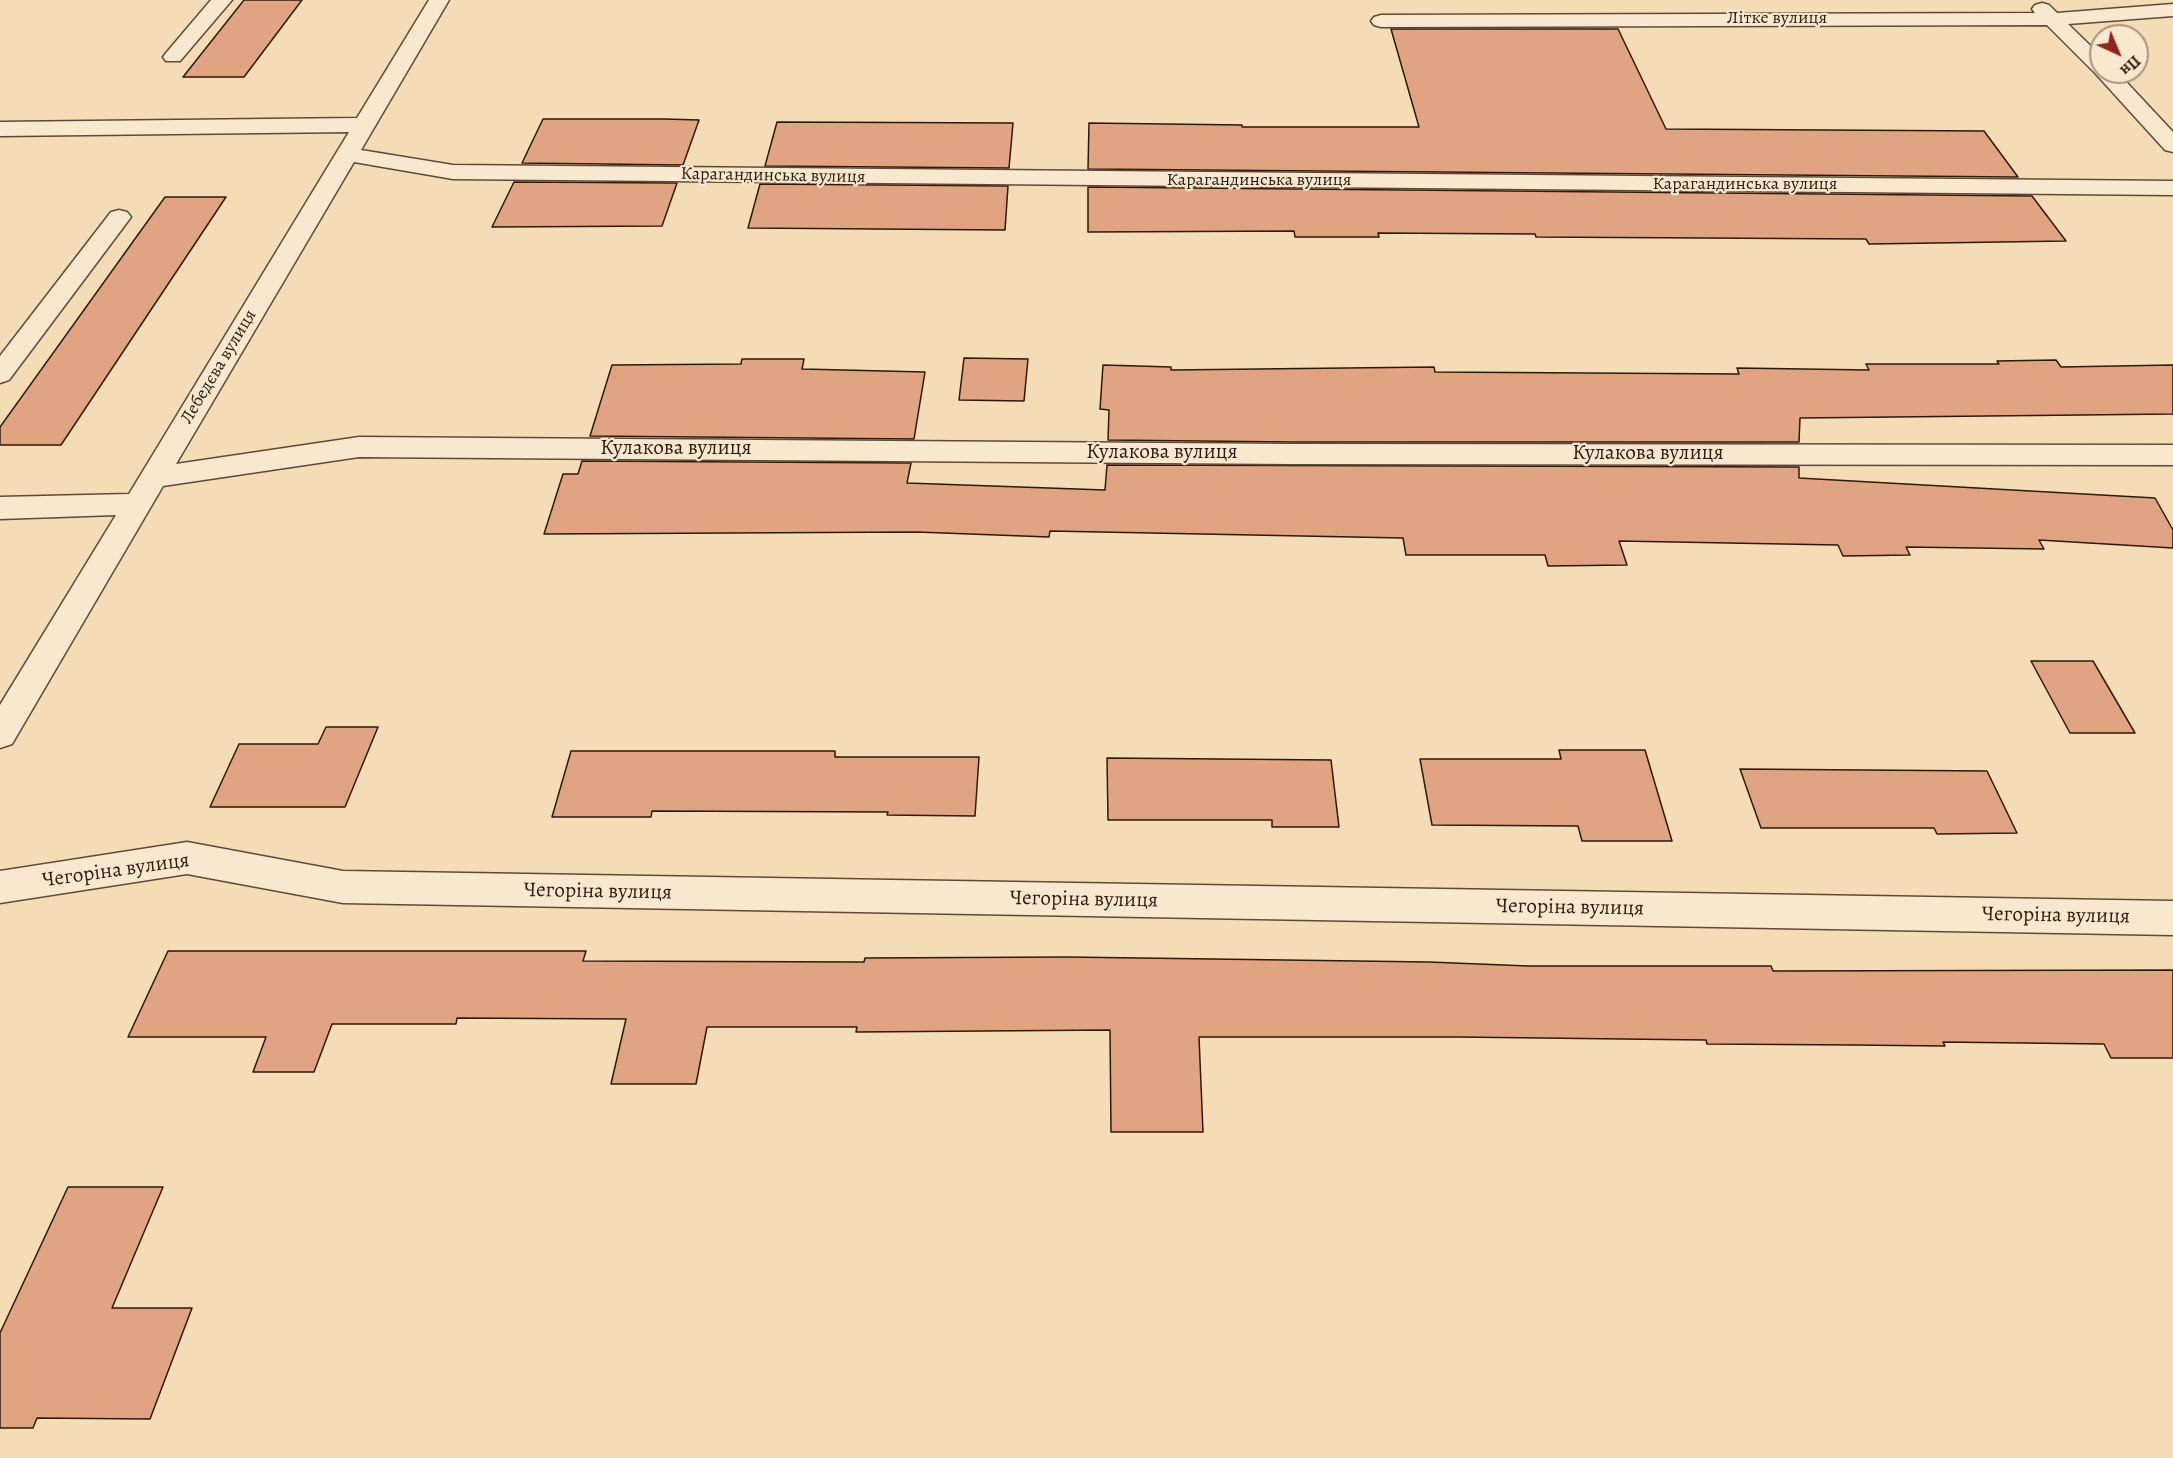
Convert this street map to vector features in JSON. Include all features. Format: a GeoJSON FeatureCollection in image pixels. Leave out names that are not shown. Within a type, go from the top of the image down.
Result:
{"type":"FeatureCollection","features":[{"type":"Feature","properties":{"kind":"street"},"geometry":{"type":"LineString","coordinates":[[173,57],[222,0]]}},
{"type":"Feature","properties":{"kind":"street","name":"Лебедєва вулиця"},"geometry":{"type":"LineString","coordinates":[[0,734],[439,0]]}},
{"type":"Feature","properties":{"kind":"street"},"geometry":{"type":"LineString","coordinates":[[2031,0],[2053,18],[2089,56]]}},
{"type":"Feature","properties":{"kind":"street","name":"Літке вулиця"},"geometry":{"type":"LineString","coordinates":[[1381,21],[2053,18],[2160,13],[2173,10]]}},
{"type":"Feature","properties":{"kind":"street"},"geometry":{"type":"LineString","coordinates":[[2116,84],[2173,145]]}},
{"type":"Feature","properties":{"kind":"street"},"geometry":{"type":"LineString","coordinates":[[0,129],[364,124]]}},
{"type":"Feature","properties":{"kind":"street","name":"Карагандинська вулиця"},"geometry":{"type":"LineString","coordinates":[[346,154],[453,172],[2173,188]]}},
{"type":"Feature","properties":{"kind":"street"},"geometry":{"type":"LineString","coordinates":[[0,374],[119,217]]}},
{"type":"Feature","properties":{"kind":"street","name":"Кулакова вулиця"},"geometry":{"type":"LineString","coordinates":[[153,477],[359,447],[1290,454],[2173,455]]}},
{"type":"Feature","properties":{"kind":"street"},"geometry":{"type":"LineString","coordinates":[[0,508],[137,504]]}},
{"type":"Feature","properties":{"kind":"street","name":"Чегоріна вулиця"},"geometry":{"type":"LineString","coordinates":[[0,887],[187,858],[343,887],[2173,918]]}},
{"type":"Feature","properties":{"kind":"building"},"geometry":{"type":"Polygon","coordinates":[[[244,0],[302,0],[244,77],[183,77],[244,0]]]}},
{"type":"Feature","properties":{"kind":"building"},"geometry":{"type":"Polygon","coordinates":[[[1391,29],[1618,29],[1666,129],[1984,131],[2018,177],[1088,169],[1089,123],[1242,125],[1242,127],[1419,127],[1391,29]]]}},
{"type":"Feature","properties":{"kind":"building"},"geometry":{"type":"Polygon","coordinates":[[[543,119],[699,120],[683,165],[522,163],[543,119]]]}},
{"type":"Feature","properties":{"kind":"building"},"geometry":{"type":"Polygon","coordinates":[[[777,122],[1013,123],[1009,168],[765,166],[777,122]]]}},
{"type":"Feature","properties":{"kind":"building"},"geometry":{"type":"Polygon","coordinates":[[[514,182],[677,183],[662,226],[492,227],[514,182]]]}},
{"type":"Feature","properties":{"kind":"building"},"geometry":{"type":"Polygon","coordinates":[[[760,184],[1008,186],[1005,230],[748,228],[760,184]]]}},
{"type":"Feature","properties":{"kind":"building"},"geometry":{"type":"Polygon","coordinates":[[[1088,187],[2032,196],[2066,241],[1869,244],[1866,239],[1536,237],[1535,234],[1378,233],[1379,237],[1295,237],[1294,231],[1088,232],[1088,187]]]}},
{"type":"Feature","properties":{"kind":"building"},"geometry":{"type":"Polygon","coordinates":[[[165,197],[226,197],[61,445],[0,445],[0,427],[165,197]]]}},
{"type":"Feature","properties":{"kind":"building"},"geometry":{"type":"Polygon","coordinates":[[[964,358],[1028,359],[1024,401],[959,400],[964,358]]]}},
{"type":"Feature","properties":{"kind":"building"},"geometry":{"type":"Polygon","coordinates":[[[742,359],[804,359],[802,369],[925,372],[914,439],[590,436],[612,365],[741,364],[742,359]]]}},
{"type":"Feature","properties":{"kind":"building"},"geometry":{"type":"Polygon","coordinates":[[[2056,360],[2061,367],[2173,365],[2173,414],[1800,418],[1799,442],[1291,442],[1108,440],[1109,410],[1100,409],[1103,365],[1171,367],[1171,370],[1434,367],[1435,372],[1739,374],[1737,368],[1869,370],[1866,364],[1999,364],[1997,361],[2056,360]]]}},
{"type":"Feature","properties":{"kind":"building"},"geometry":{"type":"Polygon","coordinates":[[[582,461],[911,463],[907,483],[1105,490],[1107,465],[1799,467],[1799,478],[2155,498],[2173,530],[2173,548],[2039,540],[2044,549],[1906,547],[1910,555],[1843,556],[1838,545],[1619,541],[1627,565],[1548,566],[1545,555],[1406,555],[1403,538],[1050,531],[1049,537],[917,532],[544,534],[563,474],[578,474],[582,461]]]}},
{"type":"Feature","properties":{"kind":"building"},"geometry":{"type":"Polygon","coordinates":[[[2031,661],[2093,661],[2135,733],[2070,733],[2031,661]]]}},
{"type":"Feature","properties":{"kind":"building"},"geometry":{"type":"Polygon","coordinates":[[[326,727],[378,727],[345,807],[210,807],[239,744],[318,744],[326,727]]]}},
{"type":"Feature","properties":{"kind":"building"},"geometry":{"type":"Polygon","coordinates":[[[1559,750],[1645,750],[1672,841],[1582,841],[1578,826],[1432,825],[1420,759],[1561,759],[1559,750]]]}},
{"type":"Feature","properties":{"kind":"building"},"geometry":{"type":"Polygon","coordinates":[[[571,751],[835,751],[835,757],[979,757],[975,816],[887,815],[888,812],[652,811],[651,817],[552,817],[571,751]]]}},
{"type":"Feature","properties":{"kind":"building"},"geometry":{"type":"Polygon","coordinates":[[[1107,758],[1331,760],[1339,827],[1272,827],[1272,820],[1108,820],[1107,758]]]}},
{"type":"Feature","properties":{"kind":"building"},"geometry":{"type":"Polygon","coordinates":[[[1740,769],[1987,771],[2017,833],[1937,834],[1934,828],[1761,828],[1740,769]]]}},
{"type":"Feature","properties":{"kind":"building"},"geometry":{"type":"Polygon","coordinates":[[[168,951],[586,951],[583,961],[864,962],[865,958],[1067,957],[1429,962],[1528,966],[1771,966],[1773,971],[2173,970],[2173,1058],[2111,1058],[2104,1044],[1943,1042],[1945,1046],[1707,1044],[1706,1040],[1458,1037],[1199,1037],[1203,1132],[1111,1132],[1110,1030],[856,1032],[857,1027],[707,1027],[696,1084],[611,1084],[626,1019],[457,1018],[456,1024],[332,1024],[314,1072],[253,1072],[266,1037],[128,1037],[168,951]]]}},
{"type":"Feature","properties":{"kind":"building"},"geometry":{"type":"Polygon","coordinates":[[[68,1187],[163,1187],[112,1308],[192,1308],[150,1419],[37,1418],[33,1428],[0,1428],[0,1333],[68,1187]]]}}]}
